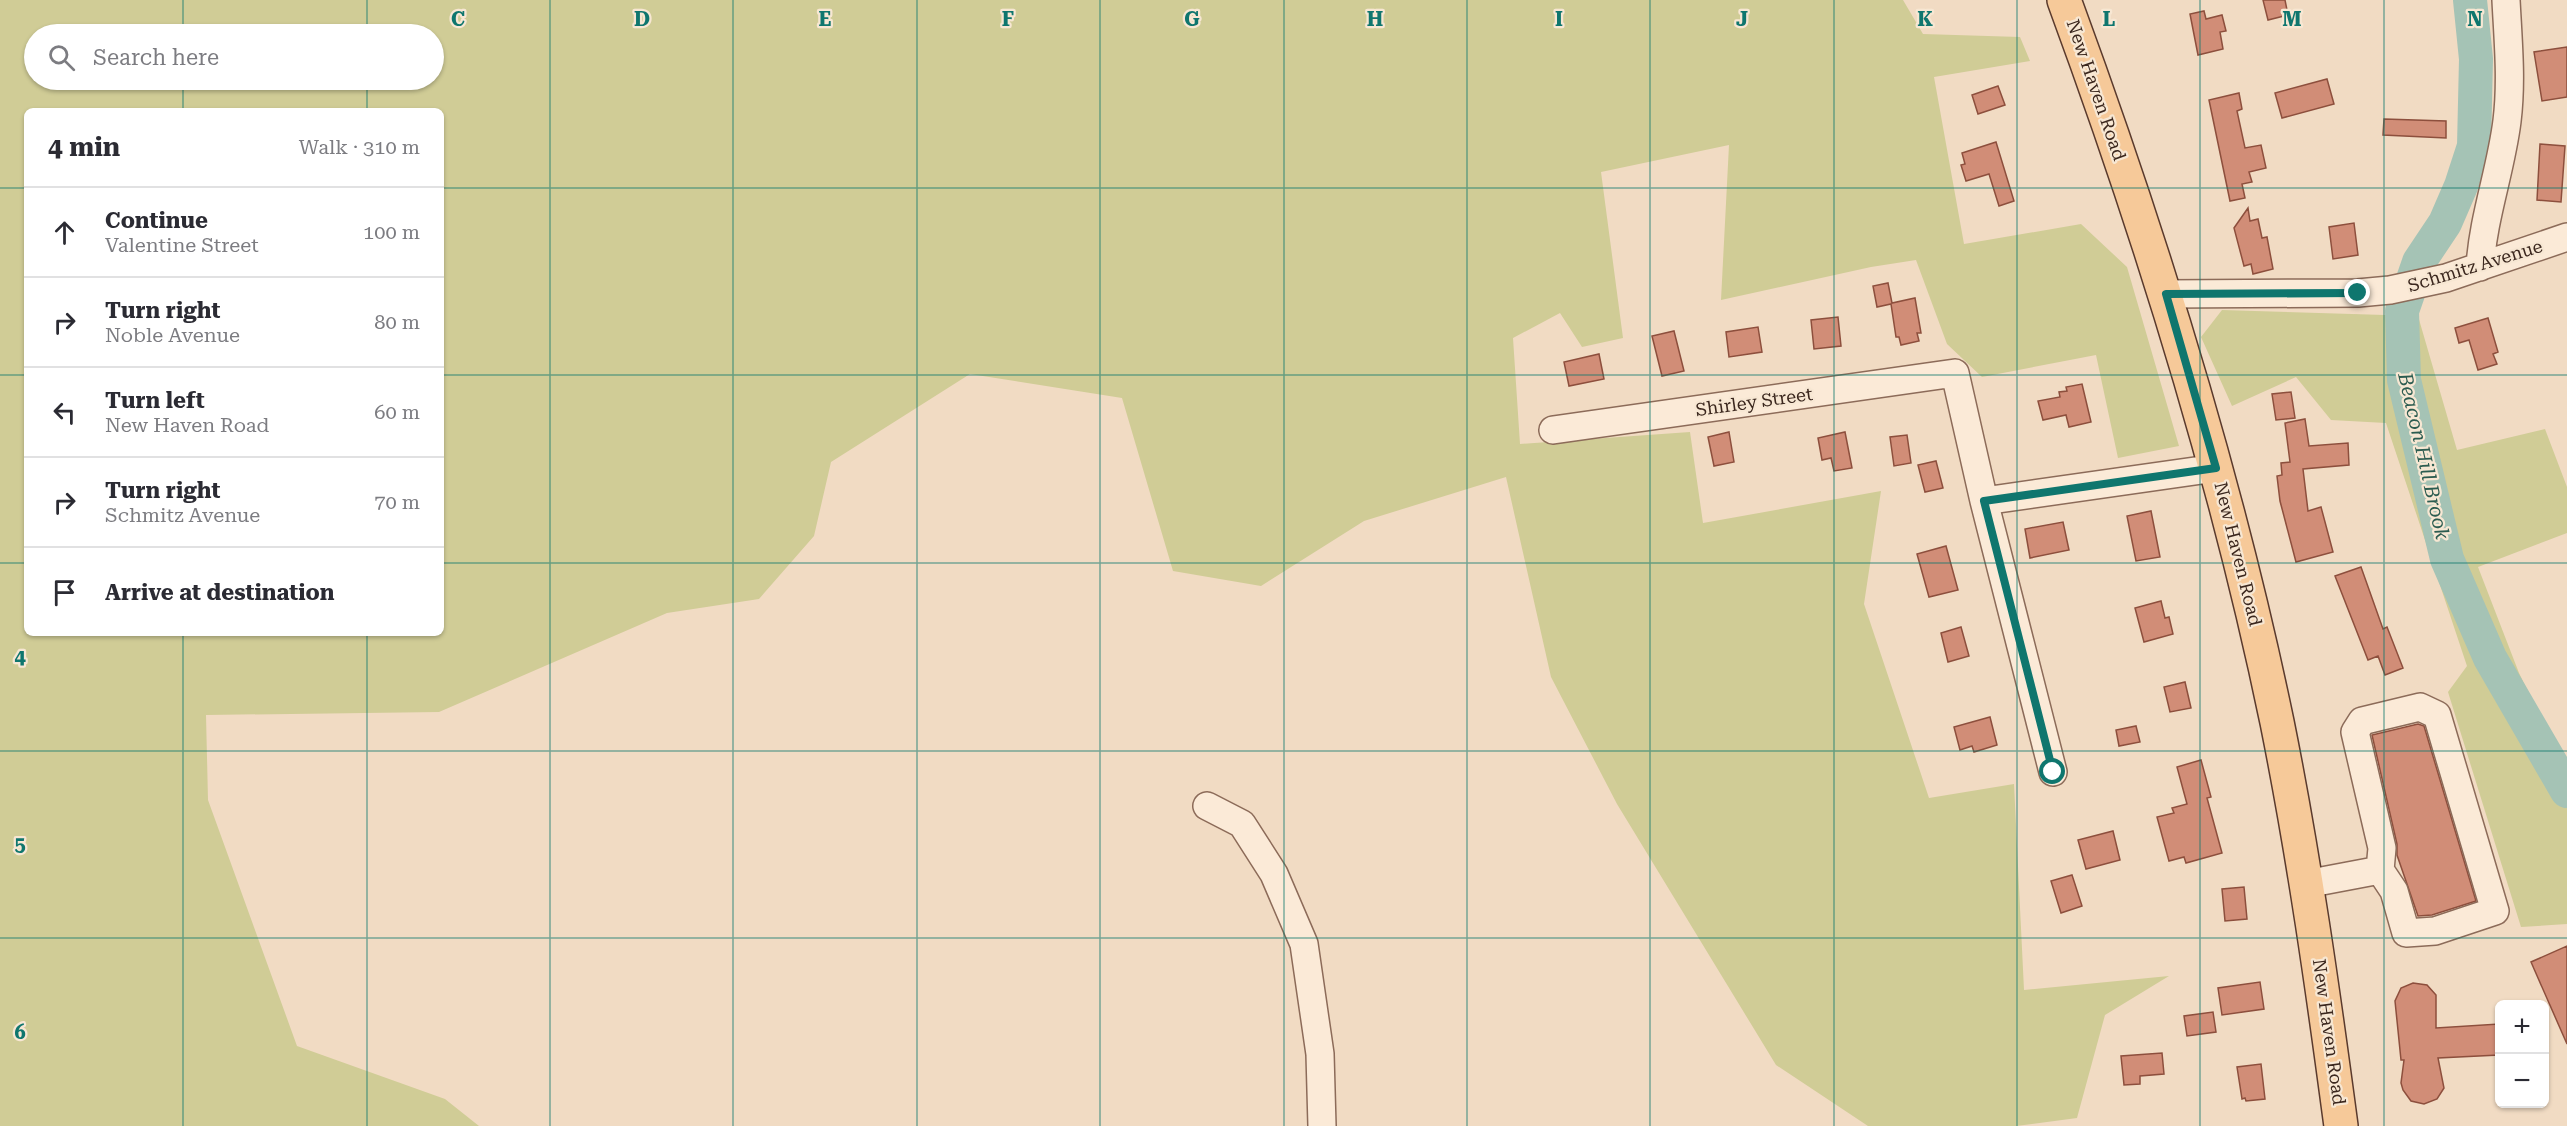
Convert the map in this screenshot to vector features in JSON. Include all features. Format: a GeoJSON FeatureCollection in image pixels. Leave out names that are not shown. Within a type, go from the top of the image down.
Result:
{"type":"FeatureCollection","features":[{"type":"Feature","properties":{"kind":"main road","name":"New Haven Road"},"geometry":{"type":"LineString","coordinates":[[2064,0],[2111,129],[2166,294],[2216,468],[2252,608],[2277,723],[2323,978],[2341,1126]]}},
{"type":"Feature","properties":{"kind":"street"},"geometry":{"type":"LineString","coordinates":[[2480,267],[2487,216],[2507,119],[2509,67],[2506,0]]}},
{"type":"Feature","properties":{"kind":"street","name":"Schmitz Avenue"},"geometry":{"type":"LineString","coordinates":[[2166,294],[2358,293],[2390,290],[2424,284],[2567,237]]}},
{"type":"Feature","properties":{"kind":"street","name":"Shirley Street"},"geometry":{"type":"LineString","coordinates":[[1553,430],[1955,373],[1984,501]]}},
{"type":"Feature","properties":{"kind":"street"},"geometry":{"type":"LineString","coordinates":[[2053,772],[1984,501],[2216,468]]}},
{"type":"Feature","properties":{"kind":"street"},"geometry":{"type":"LineString","coordinates":[[2420,707],[2437,715],[2495,911],[2435,931],[2406,933],[2394,891],[2380,870],[2382,848],[2355,732],[2362,721],[2420,707]]}},
{"type":"Feature","properties":{"kind":"street"},"geometry":{"type":"LineString","coordinates":[[1207,806],[1242,824],[1274,874],[1304,944],[1320,1054],[1322,1126]]}},
{"type":"Feature","properties":{"kind":"street"},"geometry":{"type":"LineString","coordinates":[[2306,884],[2380,870]]}},
{"type":"Feature","properties":{"kind":"shaded area"},"geometry":{"type":"Polygon","coordinates":[[[0,0],[1903,0],[1923,34],[2020,37],[2030,61],[1934,77],[1964,244],[2081,224],[2127,267],[2179,446],[2118,458],[2096,355],[1982,377],[1947,344],[1916,260],[1871,267],[1721,300],[1729,145],[1601,172],[1623,338],[1582,347],[1560,313],[1513,338],[1520,444],[1690,432],[1703,523],[1881,491],[1864,604],[1929,798],[2014,784],[2024,990],[2169,976],[2105,1015],[2077,1118],[2016,1126],[1868,1126],[1776,1065],[1617,804],[1551,677],[1506,477],[1364,521],[1261,586],[1173,571],[1122,398],[970,374],[831,462],[814,536],[759,599],[667,613],[439,712],[206,715],[208,800],[297,1046],[445,1099],[479,1126],[0,1126],[0,0]]]}},
{"type":"Feature","properties":{"kind":"shaded area"},"geometry":{"type":"Polygon","coordinates":[[[2222,310],[2418,316],[2457,450],[2545,429],[2567,487],[2567,533],[2478,567],[2519,673],[2567,771],[2567,924],[2521,927],[2448,692],[2467,666],[2386,423],[2331,420],[2296,377],[2232,406],[2201,337],[2222,310]]]}},
{"type":"Feature","properties":{"kind":"building"},"geometry":{"type":"Polygon","coordinates":[[[2263,0],[2285,0],[2288,15],[2268,20],[2263,0]]]}},
{"type":"Feature","properties":{"kind":"building"},"geometry":{"type":"Polygon","coordinates":[[[2204,11],[2206,19],[2222,15],[2226,31],[2220,32],[2223,49],[2198,55],[2190,14],[2204,11]]]}},
{"type":"Feature","properties":{"kind":"building"},"geometry":{"type":"Polygon","coordinates":[[[2567,47],[2567,97],[2542,101],[2534,52],[2567,47]]]}},
{"type":"Feature","properties":{"kind":"building"},"geometry":{"type":"Polygon","coordinates":[[[2327,79],[2334,104],[2282,118],[2275,93],[2327,79]]]}},
{"type":"Feature","properties":{"kind":"building"},"geometry":{"type":"Polygon","coordinates":[[[1998,86],[2005,105],[1978,114],[1972,95],[1998,86]]]}},
{"type":"Feature","properties":{"kind":"building"},"geometry":{"type":"Polygon","coordinates":[[[2239,93],[2242,109],[2237,111],[2245,148],[2261,145],[2266,168],[2249,172],[2252,182],[2242,184],[2245,198],[2230,201],[2209,100],[2239,93]]]}},
{"type":"Feature","properties":{"kind":"building"},"geometry":{"type":"Polygon","coordinates":[[[2384,119],[2446,121],[2446,138],[2383,135],[2384,119]]]}},
{"type":"Feature","properties":{"kind":"building"},"geometry":{"type":"Polygon","coordinates":[[[1996,142],[2014,201],[1999,206],[1989,174],[1966,181],[1961,165],[1965,164],[1962,153],[1996,142]]]}},
{"type":"Feature","properties":{"kind":"building"},"geometry":{"type":"Polygon","coordinates":[[[2540,144],[2565,146],[2561,202],[2537,200],[2540,144]]]}},
{"type":"Feature","properties":{"kind":"building"},"geometry":{"type":"Polygon","coordinates":[[[2248,208],[2250,221],[2258,219],[2262,238],[2267,237],[2273,269],[2253,274],[2251,264],[2244,266],[2234,228],[2248,208]]]}},
{"type":"Feature","properties":{"kind":"building"},"geometry":{"type":"Polygon","coordinates":[[[2354,223],[2358,255],[2333,259],[2329,227],[2354,223]]]}},
{"type":"Feature","properties":{"kind":"building"},"geometry":{"type":"Polygon","coordinates":[[[1888,283],[1892,303],[1915,298],[1921,333],[1917,333],[1919,341],[1901,345],[1899,337],[1896,337],[1891,304],[1877,307],[1873,286],[1888,283]]]}},
{"type":"Feature","properties":{"kind":"building"},"geometry":{"type":"Polygon","coordinates":[[[1838,317],[1841,346],[1814,349],[1811,320],[1838,317]]]}},
{"type":"Feature","properties":{"kind":"building"},"geometry":{"type":"Polygon","coordinates":[[[2488,318],[2498,352],[2493,354],[2497,364],[2478,370],[2469,340],[2459,343],[2455,328],[2488,318]]]}},
{"type":"Feature","properties":{"kind":"building"},"geometry":{"type":"Polygon","coordinates":[[[1758,327],[1762,352],[1729,357],[1726,332],[1758,327]]]}},
{"type":"Feature","properties":{"kind":"building"},"geometry":{"type":"Polygon","coordinates":[[[1674,331],[1684,371],[1662,376],[1652,336],[1674,331]]]}},
{"type":"Feature","properties":{"kind":"building"},"geometry":{"type":"Polygon","coordinates":[[[1599,354],[1604,379],[1569,386],[1564,362],[1599,354]]]}},
{"type":"Feature","properties":{"kind":"building"},"geometry":{"type":"Polygon","coordinates":[[[2082,384],[2091,422],[2069,427],[2066,415],[2043,420],[2038,401],[2060,397],[2059,392],[2067,391],[2066,387],[2082,384]]]}},
{"type":"Feature","properties":{"kind":"building"},"geometry":{"type":"Polygon","coordinates":[[[2291,392],[2295,418],[2276,420],[2272,394],[2291,392]]]}},
{"type":"Feature","properties":{"kind":"building"},"geometry":{"type":"Polygon","coordinates":[[[2305,419],[2309,446],[2348,443],[2349,465],[2303,469],[2308,511],[2321,507],[2333,552],[2296,562],[2280,501],[2277,476],[2282,475],[2281,463],[2290,462],[2285,423],[2305,419]]]}},
{"type":"Feature","properties":{"kind":"building"},"geometry":{"type":"Polygon","coordinates":[[[1729,432],[1734,462],[1714,466],[1708,437],[1729,432]]]}},
{"type":"Feature","properties":{"kind":"building"},"geometry":{"type":"Polygon","coordinates":[[[1845,432],[1852,468],[1834,471],[1831,458],[1822,460],[1818,438],[1845,432]]]}},
{"type":"Feature","properties":{"kind":"building"},"geometry":{"type":"Polygon","coordinates":[[[1907,435],[1911,463],[1894,466],[1890,437],[1907,435]]]}},
{"type":"Feature","properties":{"kind":"building"},"geometry":{"type":"Polygon","coordinates":[[[1936,461],[1943,488],[1925,492],[1918,465],[1936,461]]]}},
{"type":"Feature","properties":{"kind":"building"},"geometry":{"type":"Polygon","coordinates":[[[2151,511],[2160,557],[2136,561],[2127,516],[2151,511]]]}},
{"type":"Feature","properties":{"kind":"building"},"geometry":{"type":"Polygon","coordinates":[[[2063,522],[2069,550],[2030,558],[2025,529],[2063,522]]]}},
{"type":"Feature","properties":{"kind":"building"},"geometry":{"type":"Polygon","coordinates":[[[1946,546],[1958,590],[1929,597],[1917,554],[1946,546]]]}},
{"type":"Feature","properties":{"kind":"building"},"geometry":{"type":"Polygon","coordinates":[[[2361,567],[2383,629],[2387,627],[2403,668],[2385,675],[2378,656],[2368,660],[2335,576],[2361,567]]]}},
{"type":"Feature","properties":{"kind":"building"},"geometry":{"type":"Polygon","coordinates":[[[2161,601],[2165,618],[2169,617],[2173,634],[2144,642],[2135,608],[2161,601]]]}},
{"type":"Feature","properties":{"kind":"building"},"geometry":{"type":"Polygon","coordinates":[[[1961,627],[1969,656],[1948,662],[1941,633],[1961,627]]]}},
{"type":"Feature","properties":{"kind":"building"},"geometry":{"type":"Polygon","coordinates":[[[2185,682],[2191,708],[2170,712],[2164,687],[2185,682]]]}},
{"type":"Feature","properties":{"kind":"building"},"geometry":{"type":"Polygon","coordinates":[[[1990,717],[1997,745],[1974,752],[1972,746],[1960,750],[1954,727],[1990,717]]]}},
{"type":"Feature","properties":{"kind":"building"},"geometry":{"type":"Polygon","coordinates":[[[2418,724],[2424,726],[2476,901],[2432,915],[2418,916],[2397,855],[2397,844],[2372,735],[2418,724]]]}},
{"type":"Feature","properties":{"kind":"building"},"geometry":{"type":"Polygon","coordinates":[[[2136,726],[2140,742],[2119,746],[2116,730],[2136,726]]]}},
{"type":"Feature","properties":{"kind":"building"},"geometry":{"type":"Polygon","coordinates":[[[2201,760],[2211,797],[2207,798],[2222,853],[2186,863],[2184,857],[2169,861],[2157,817],[2174,813],[2172,808],[2187,804],[2177,767],[2201,760]]]}},
{"type":"Feature","properties":{"kind":"building"},"geometry":{"type":"Polygon","coordinates":[[[2113,831],[2120,860],[2086,869],[2078,840],[2113,831]]]}},
{"type":"Feature","properties":{"kind":"building"},"geometry":{"type":"Polygon","coordinates":[[[2072,875],[2082,906],[2061,913],[2051,881],[2072,875]]]}},
{"type":"Feature","properties":{"kind":"building"},"geometry":{"type":"Polygon","coordinates":[[[2244,887],[2247,919],[2225,921],[2222,889],[2244,887]]]}},
{"type":"Feature","properties":{"kind":"building"},"geometry":{"type":"Polygon","coordinates":[[[2567,946],[2567,1044],[2549,1000],[2531,962],[2567,946]]]}},
{"type":"Feature","properties":{"kind":"building"},"geometry":{"type":"Polygon","coordinates":[[[2260,982],[2264,1009],[2222,1015],[2218,988],[2260,982]]]}},
{"type":"Feature","properties":{"kind":"building"},"geometry":{"type":"Polygon","coordinates":[[[2413,983],[2427,985],[2436,995],[2436,1028],[2495,1024],[2495,1055],[2438,1058],[2444,1088],[2437,1099],[2424,1104],[2411,1101],[2401,1083],[2404,1060],[2401,1060],[2395,1001],[2401,988],[2413,983]]]}},
{"type":"Feature","properties":{"kind":"building"},"geometry":{"type":"Polygon","coordinates":[[[2213,1012],[2216,1032],[2187,1036],[2184,1016],[2213,1012]]]}},
{"type":"Feature","properties":{"kind":"building"},"geometry":{"type":"Polygon","coordinates":[[[2162,1053],[2164,1074],[2140,1076],[2140,1084],[2124,1085],[2121,1056],[2162,1053]]]}},
{"type":"Feature","properties":{"kind":"building"},"geometry":{"type":"Polygon","coordinates":[[[2261,1064],[2265,1099],[2246,1101],[2245,1098],[2242,1099],[2237,1067],[2261,1064]]]}},
{"type":"Feature","properties":{"kind":"waterway","name":"Beacon Hill Brook"},"geometry":{"type":"LineString","coordinates":[[2470,0],[2476,59],[2474,146],[2461,186],[2445,223],[2419,262],[2402,311],[2404,380],[2447,559],[2490,658],[2567,791]]}},
{"type":"Feature","properties":{"kind":"route"},"geometry":{"type":"LineString","coordinates":[[2053,772],[1984,501],[2216,468],[2166,294],[2358,293]]}}]}
